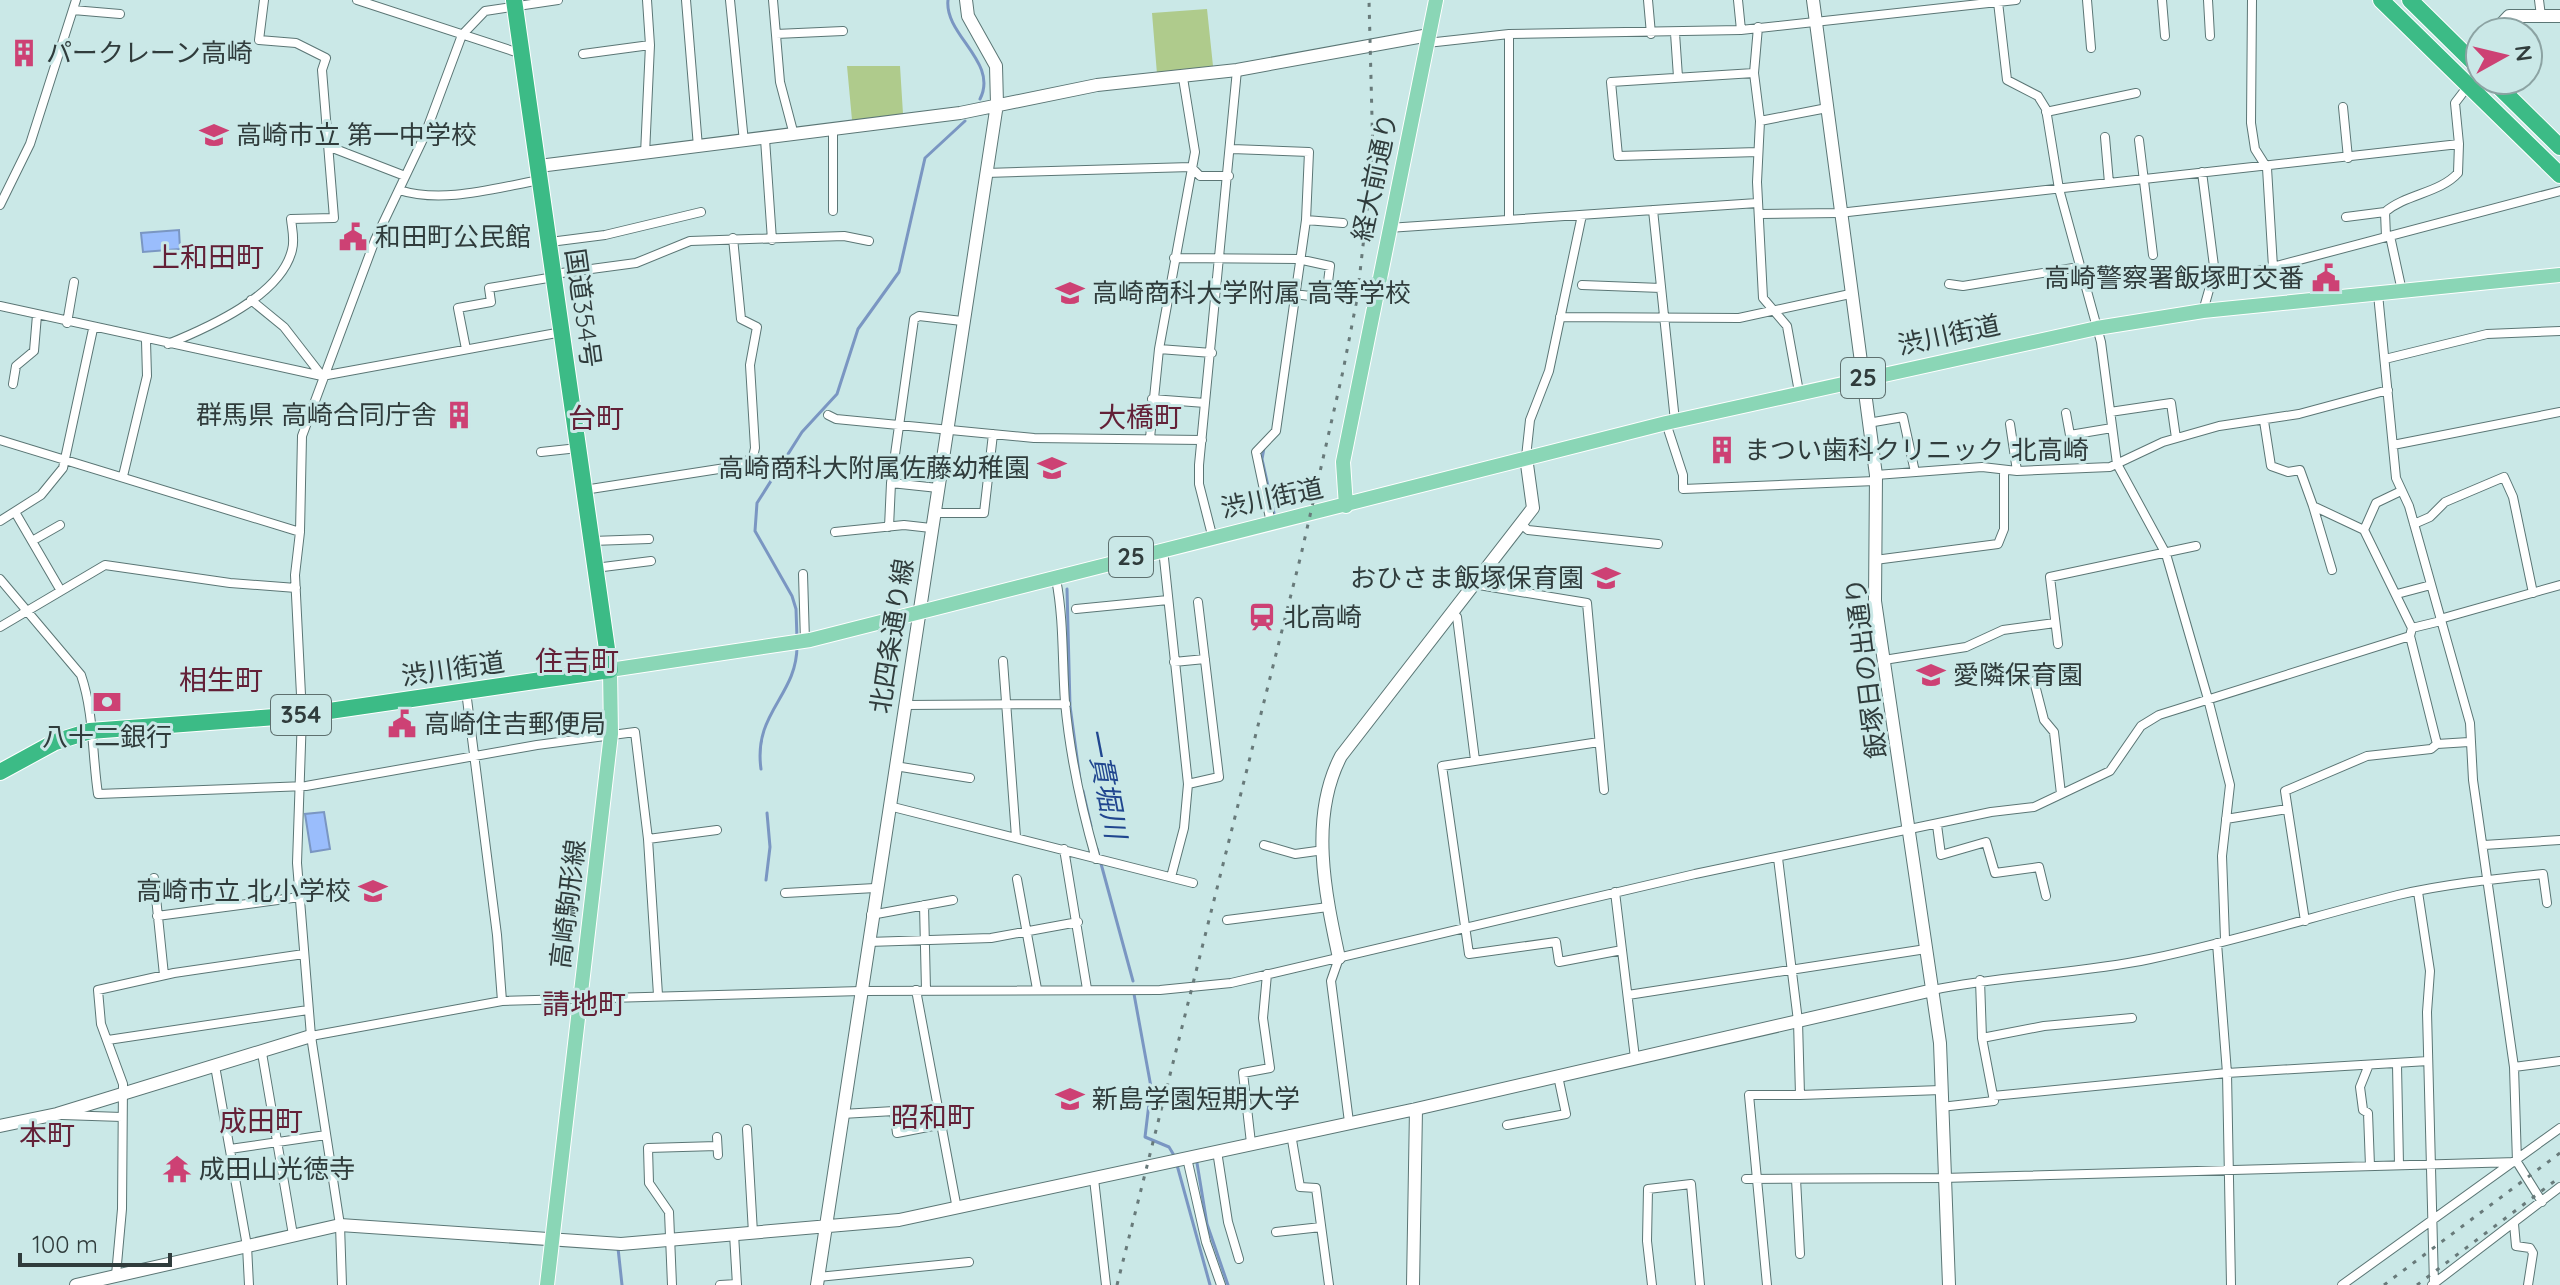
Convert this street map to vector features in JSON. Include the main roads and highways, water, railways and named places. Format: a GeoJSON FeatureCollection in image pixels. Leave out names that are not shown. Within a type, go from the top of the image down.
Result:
{"type":"FeatureCollection","features":[{"type":"Feature","properties":{"kind":"highway"},"geometry":{"type":"LineString","coordinates":[[2381,0],[2560,175]]}},
{"type":"Feature","properties":{"kind":"highway"},"geometry":{"type":"LineString","coordinates":[[2410,0],[2464,47]]}},
{"type":"Feature","properties":{"kind":"highway","name":"国道354号"},"geometry":{"type":"LineString","coordinates":[[515,2],[610,670]]}},
{"type":"Feature","properties":{"kind":"highway"},"geometry":{"type":"LineString","coordinates":[[2508,96],[2560,147]]}},
{"type":"Feature","properties":{"kind":"highway","name":"渋川街道"},"geometry":{"type":"LineString","coordinates":[[0,772],[55,742],[90,731],[302,715],[610,670]]}},
{"type":"Feature","properties":{"kind":"main road","name":"経大前通り"},"geometry":{"type":"LineString","coordinates":[[1346,506],[1343,462],[1436,0]]}},
{"type":"Feature","properties":{"kind":"main road","name":"渋川街道"},"geometry":{"type":"LineString","coordinates":[[610,670],[799,642],[1056,579],[1212,535],[1346,506],[1526,457],[1799,392],[2097,328],[2203,311],[2560,275]]}},
{"type":"Feature","properties":{"kind":"main road","name":"高崎駒形線"},"geometry":{"type":"LineString","coordinates":[[547,1285],[611,734],[610,670]]}},
{"type":"Feature","properties":{"kind":"water"},"geometry":{"type":"Polygon","coordinates":[[[179,230],[180,249],[143,252],[141,233],[179,230]]]}},
{"type":"Feature","properties":{"kind":"water"},"geometry":{"type":"Polygon","coordinates":[[[324,812],[330,849],[311,852],[305,814],[324,812]]]}},
{"type":"Feature","properties":{"kind":"waterway"},"geometry":{"type":"LineString","coordinates":[[948,0],[954,25],[982,73],[984,86],[980,99]]}},
{"type":"Feature","properties":{"kind":"waterway"},"geometry":{"type":"LineString","coordinates":[[797,638],[796,609],[792,596],[755,531],[757,503],[802,432],[837,394],[858,329],[899,272],[925,158],[965,121]]}},
{"type":"Feature","properties":{"kind":"waterway","name":"一貫堀川"},"geometry":{"type":"LineString","coordinates":[[1264,448],[1262,459],[1274,513]]}},
{"type":"Feature","properties":{"kind":"waterway","name":"一貫堀川"},"geometry":{"type":"LineString","coordinates":[[1067,589],[1070,706],[1080,780]]}},
{"type":"Feature","properties":{"kind":"waterway"},"geometry":{"type":"LineString","coordinates":[[761,769],[763,733],[790,678],[797,646]]}},
{"type":"Feature","properties":{"kind":"waterway","name":"一貫堀川"},"geometry":{"type":"LineString","coordinates":[[1083,791],[1091,826]]}},
{"type":"Feature","properties":{"kind":"waterway"},"geometry":{"type":"LineString","coordinates":[[766,880],[770,847],[767,813]]}},
{"type":"Feature","properties":{"kind":"waterway","name":"一貫堀川"},"geometry":{"type":"LineString","coordinates":[[1097,849],[1133,981]]}},
{"type":"Feature","properties":{"kind":"waterway","name":"一貫堀川"},"geometry":{"type":"LineString","coordinates":[[1134,994],[1151,1087],[1145,1137],[1169,1147],[1175,1157]]}},
{"type":"Feature","properties":{"kind":"waterway"},"geometry":{"type":"LineString","coordinates":[[1197,1163],[1207,1224],[1228,1285]]}},
{"type":"Feature","properties":{"kind":"waterway","name":"一貫堀川"},"geometry":{"type":"LineString","coordinates":[[1177,1165],[1210,1285]]}},
{"type":"Feature","properties":{"kind":"waterway"},"geometry":{"type":"LineString","coordinates":[[618,1248],[622,1285]]}},
{"type":"Feature","properties":{"kind":"railway"},"geometry":{"type":"LineString","coordinates":[[1117,1285],[1301,555],[1343,371],[1357,299],[1373,157],[1369,0]]}},
{"type":"Feature","properties":{"kind":"railway"},"geometry":{"type":"LineString","coordinates":[[2384,1285],[2560,1153]]}},
{"type":"Feature","properties":{"kind":"railway"},"geometry":{"type":"LineString","coordinates":[[2417,1285],[2560,1177]]}},
{"type":"Feature","properties":{"kind":"place","name":"パークレーン高崎"},"geometry":{"type":"Point","coordinates":[24,53]}},
{"type":"Feature","properties":{"kind":"place","name":"高崎市立 第一中学校"},"geometry":{"type":"Point","coordinates":[214,135]}},
{"type":"Feature","properties":{"kind":"place","name":"和田町公民館"},"geometry":{"type":"Point","coordinates":[353,237]}},
{"type":"Feature","properties":{"kind":"place","name":"高崎警察署飯塚町交番"},"geometry":{"type":"Point","coordinates":[2326,278]}},
{"type":"Feature","properties":{"kind":"place","name":"高崎商科大学附属 高等学校"},"geometry":{"type":"Point","coordinates":[1070,293]}},
{"type":"Feature","properties":{"kind":"place","name":"群馬県 高崎合同庁舎"},"geometry":{"type":"Point","coordinates":[459,415]}},
{"type":"Feature","properties":{"kind":"place","name":"まつい歯科クリニック 北高崎"},"geometry":{"type":"Point","coordinates":[1722,450]}},
{"type":"Feature","properties":{"kind":"place","name":"高崎商科大附属佐藤幼稚園"},"geometry":{"type":"Point","coordinates":[1052,468]}},
{"type":"Feature","properties":{"kind":"place","name":"おひさま飯塚保育園"},"geometry":{"type":"Point","coordinates":[1606,578]}},
{"type":"Feature","properties":{"kind":"place","name":"北高崎"},"geometry":{"type":"Point","coordinates":[1262,617]}},
{"type":"Feature","properties":{"kind":"place","name":"愛隣保育園"},"geometry":{"type":"Point","coordinates":[1931,675]}},
{"type":"Feature","properties":{"kind":"place","name":"八十二銀行"},"geometry":{"type":"Point","coordinates":[107,702]}},
{"type":"Feature","properties":{"kind":"place","name":"高崎住吉郵便局"},"geometry":{"type":"Point","coordinates":[402,724]}},
{"type":"Feature","properties":{"kind":"place","name":"高崎市立 北小学校"},"geometry":{"type":"Point","coordinates":[373,891]}},
{"type":"Feature","properties":{"kind":"place","name":"新島学園短期大学"},"geometry":{"type":"Point","coordinates":[1070,1099]}},
{"type":"Feature","properties":{"kind":"place","name":"成田山光徳寺"},"geometry":{"type":"Point","coordinates":[177,1169]}},
{"type":"Feature","properties":{"kind":"district","name":"上和田町"},"geometry":{"type":"Point","coordinates":[208,257]}},
{"type":"Feature","properties":{"kind":"district","name":"大橋町"},"geometry":{"type":"Point","coordinates":[1140,417]}},
{"type":"Feature","properties":{"kind":"district","name":"台町"},"geometry":{"type":"Point","coordinates":[596,418]}},
{"type":"Feature","properties":{"kind":"district","name":"住吉町"},"geometry":{"type":"Point","coordinates":[577,661]}},
{"type":"Feature","properties":{"kind":"district","name":"相生町"},"geometry":{"type":"Point","coordinates":[221,680]}},
{"type":"Feature","properties":{"kind":"district","name":"請地町"},"geometry":{"type":"Point","coordinates":[584,1004]}},
{"type":"Feature","properties":{"kind":"district","name":"昭和町"},"geometry":{"type":"Point","coordinates":[933,1117]}},
{"type":"Feature","properties":{"kind":"district","name":"成田町"},"geometry":{"type":"Point","coordinates":[261,1121]}},
{"type":"Feature","properties":{"kind":"district","name":"本町"},"geometry":{"type":"Point","coordinates":[47,1135]}}]}
